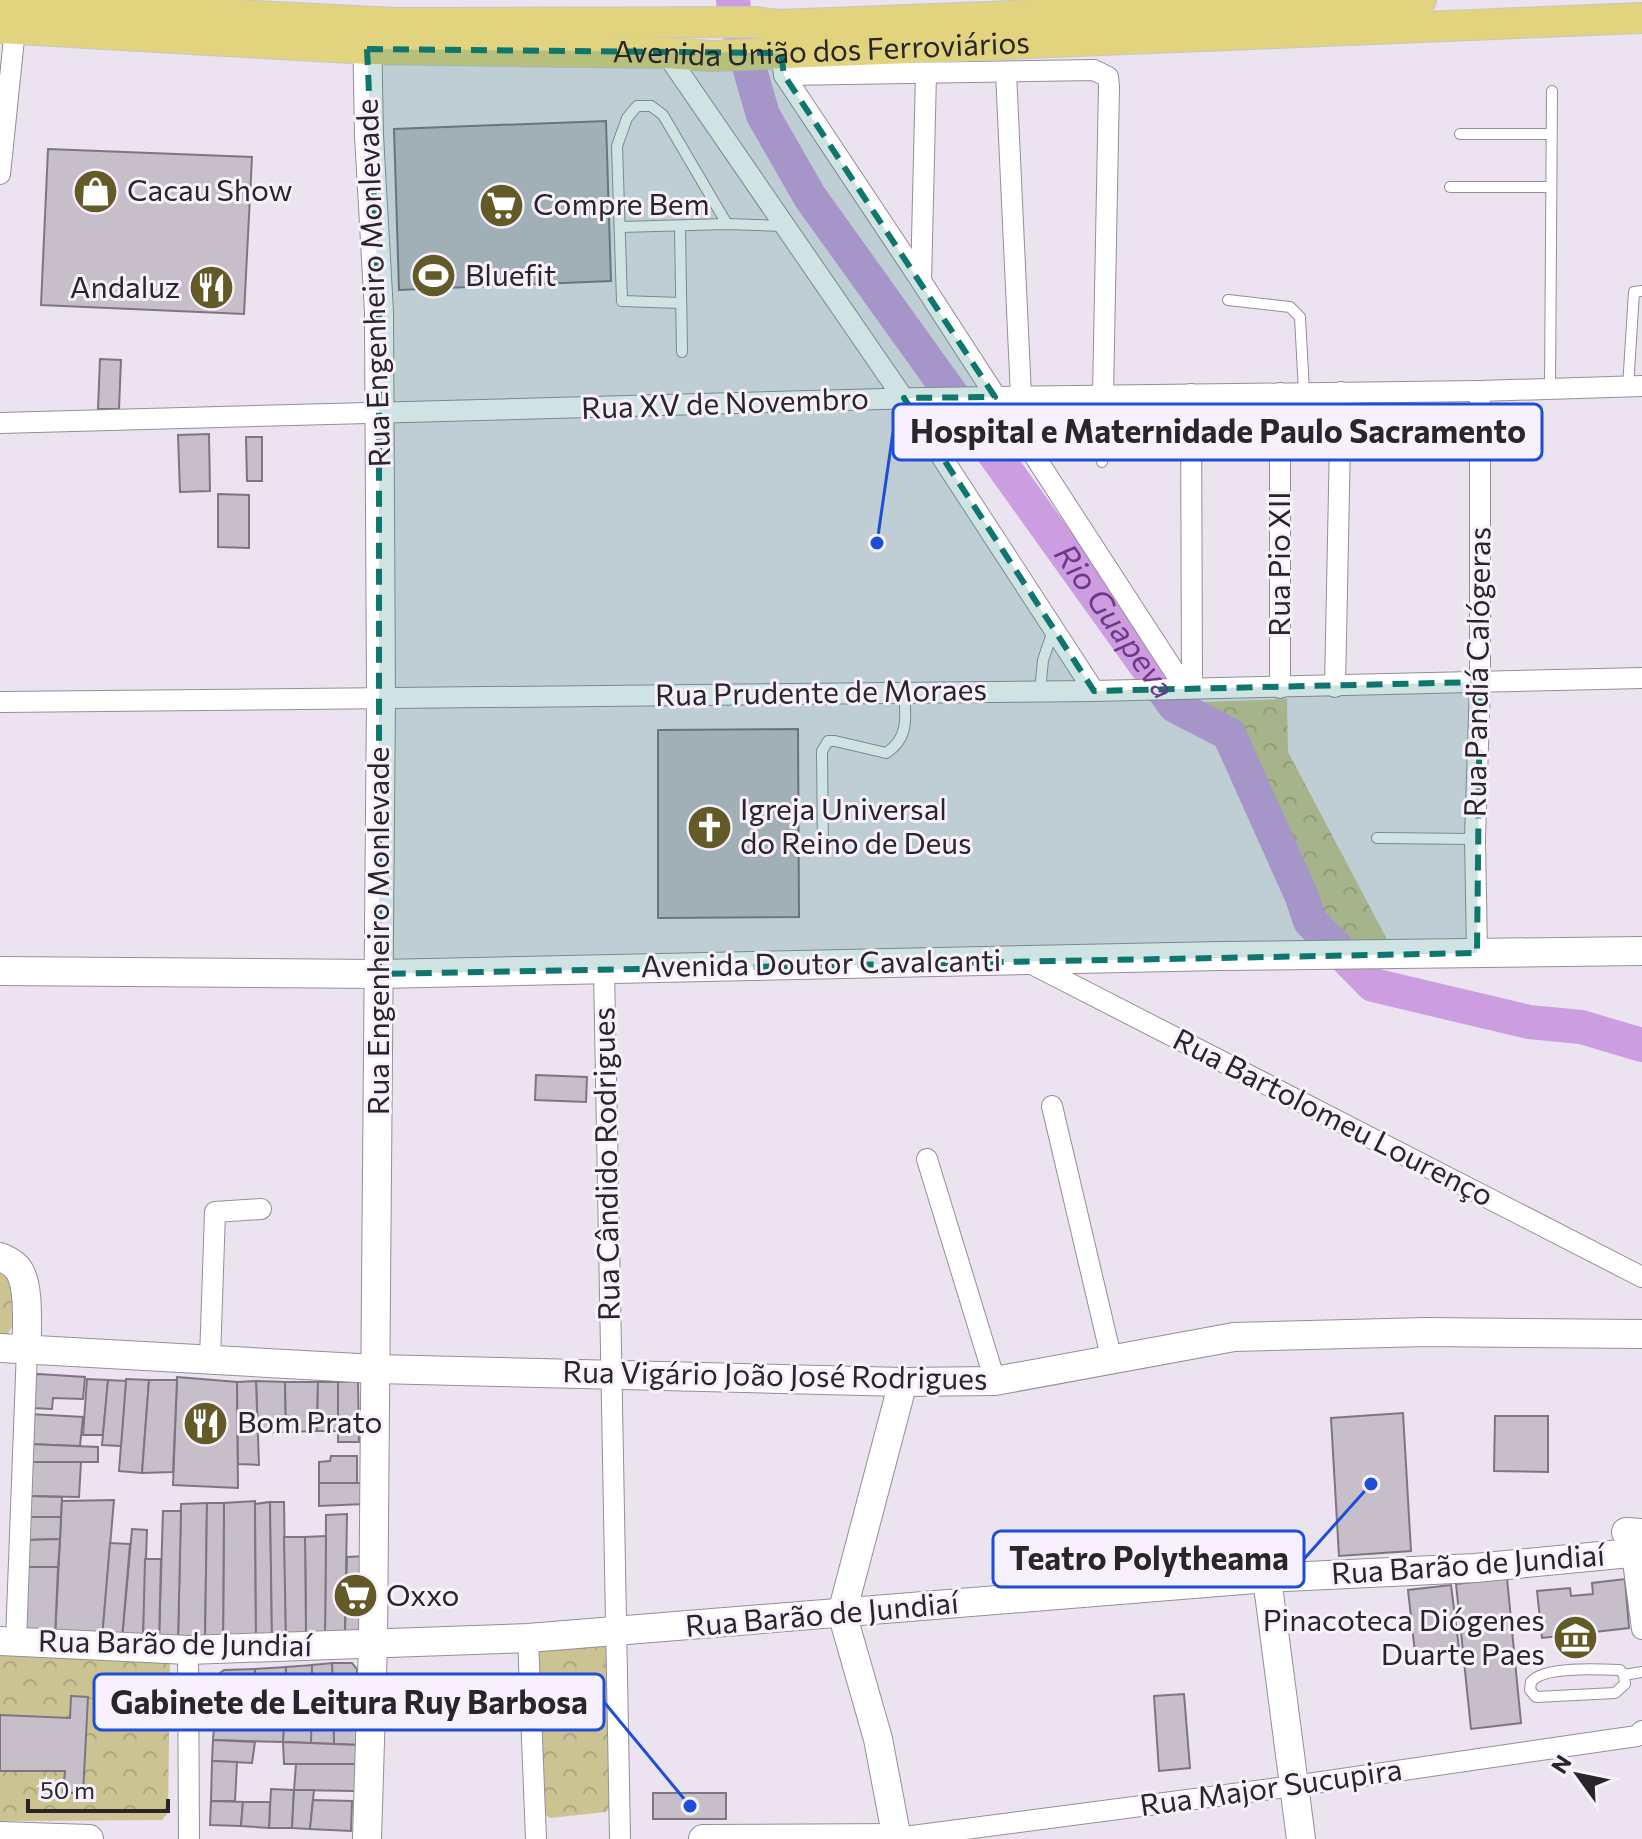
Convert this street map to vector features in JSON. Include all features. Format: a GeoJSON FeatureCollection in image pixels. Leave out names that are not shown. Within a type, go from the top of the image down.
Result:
{"type":"FeatureCollection","features":[{"type":"Feature","properties":{"kind":"main road"},"geometry":{"type":"LineString","coordinates":[[119,0],[207,14]]}},
{"type":"Feature","properties":{"kind":"main road","name":"Avenida União dos Ferroviários"},"geometry":{"type":"LineString","coordinates":[[8,28],[367,36],[712,56],[775,46],[1421,0]]}},
{"type":"Feature","properties":{"kind":"main road","name":"Avenida União dos Ferroviários"},"geometry":{"type":"LineString","coordinates":[[0,3],[207,14],[367,36],[707,24],[775,46],[1642,18]]}},
{"type":"Feature","properties":{"kind":"street"},"geometry":{"type":"LineString","coordinates":[[0,174],[8,28]]}},
{"type":"Feature","properties":{"kind":"street","name":"Rua Engenheiro Monlevade"},"geometry":{"type":"LineString","coordinates":[[367,36],[379,312],[381,697],[373,1644],[367,1839]]}},
{"type":"Feature","properties":{"kind":"street"},"geometry":{"type":"LineString","coordinates":[[775,46],[926,74],[1094,70],[1108,77],[1103,395]]}},
{"type":"Feature","properties":{"kind":"street"},"geometry":{"type":"LineString","coordinates":[[775,46],[921,281],[986,397],[1182,688]]}},
{"type":"Feature","properties":{"kind":"street"},"geometry":{"type":"LineString","coordinates":[[666,53],[784,226],[913,398],[1094,691]]}},
{"type":"Feature","properties":{"kind":"street"},"geometry":{"type":"LineString","coordinates":[[1006,72],[1021,396]]}},
{"type":"Feature","properties":{"kind":"street"},"geometry":{"type":"LineString","coordinates":[[921,281],[926,74]]}},
{"type":"Feature","properties":{"kind":"street","name":"Rua XV de Novembro"},"geometry":{"type":"LineString","coordinates":[[0,423],[913,398],[1480,391],[1635,386]]}},
{"type":"Feature","properties":{"kind":"street","name":"Rua Pandiá Calógeras"},"geometry":{"type":"LineString","coordinates":[[1477,953],[1475,839],[1480,682],[1480,391]]}},
{"type":"Feature","properties":{"kind":"street"},"geometry":{"type":"LineString","coordinates":[[1335,687],[1341,392]]}},
{"type":"Feature","properties":{"kind":"street","name":"Rua Pio XII"},"geometry":{"type":"LineString","coordinates":[[1280,393],[1280,688]]}},
{"type":"Feature","properties":{"kind":"street"},"geometry":{"type":"LineString","coordinates":[[1182,688],[1191,394]]}},
{"type":"Feature","properties":{"kind":"street","name":"Rua Prudente de Moraes"},"geometry":{"type":"LineString","coordinates":[[0,702],[1094,691],[1642,678]]}},
{"type":"Feature","properties":{"kind":"street","name":"Avenida Doutor Cavalcanti"},"geometry":{"type":"LineString","coordinates":[[0,971],[379,974],[1642,951]]}},
{"type":"Feature","properties":{"kind":"street","name":"Rua Bartolomeu Lourenço"},"geometry":{"type":"LineString","coordinates":[[1024,960],[1642,1277]]}},
{"type":"Feature","properties":{"kind":"street","name":"Rua Cândido Rodrigues"},"geometry":{"type":"LineString","coordinates":[[604,969],[620,1839]]}},
{"type":"Feature","properties":{"kind":"street"},"geometry":{"type":"LineString","coordinates":[[1052,1106],[1112,1361]]}},
{"type":"Feature","properties":{"kind":"street"},"geometry":{"type":"LineString","coordinates":[[927,1159],[995,1381]]}},
{"type":"Feature","properties":{"kind":"street"},"geometry":{"type":"LineString","coordinates":[[210,1359],[215,1212],[261,1209]]}},
{"type":"Feature","properties":{"kind":"street"},"geometry":{"type":"LineString","coordinates":[[0,1257],[13,1263],[25,1286],[14,1349],[8,1641]]}},
{"type":"Feature","properties":{"kind":"street","name":"Rua Vigário João José Rodrigues"},"geometry":{"type":"LineString","coordinates":[[14,1349],[376,1369],[903,1382],[995,1381],[1234,1337],[1426,1332],[1642,1334]]}},
{"type":"Feature","properties":{"kind":"street"},"geometry":{"type":"LineString","coordinates":[[703,1839],[897,1838],[878,1739],[842,1613],[903,1382]]}},
{"type":"Feature","properties":{"kind":"street"},"geometry":{"type":"LineString","coordinates":[[1636,1543],[1642,1629]]}},
{"type":"Feature","properties":{"kind":"street","name":"Rua Barão de Jundiaí"},"geometry":{"type":"LineString","coordinates":[[8,1641],[188,1650],[528,1638],[1267,1578],[1475,1568],[1636,1543]]}},
{"type":"Feature","properties":{"kind":"street"},"geometry":{"type":"LineString","coordinates":[[1267,1578],[1301,1839]]}},
{"type":"Feature","properties":{"kind":"street"},"geometry":{"type":"LineString","coordinates":[[528,1638],[536,1839]]}},
{"type":"Feature","properties":{"kind":"street"},"geometry":{"type":"LineString","coordinates":[[188,1650],[189,1839]]}},
{"type":"Feature","properties":{"kind":"street","name":"Rua Major Sucupira"},"geometry":{"type":"LineString","coordinates":[[897,1838],[1294,1786],[1637,1736],[1642,1731]]}},
{"type":"Feature","properties":{"kind":"street"},"geometry":{"type":"LineString","coordinates":[[0,1836],[89,1839]]}},
{"type":"Feature","properties":{"kind":"lane"},"geometry":{"type":"LineString","coordinates":[[1550,389],[1552,91]]}},
{"type":"Feature","properties":{"kind":"lane"},"geometry":{"type":"LineString","coordinates":[[680,303],[622,301],[617,146],[627,118],[637,106],[651,106],[663,115],[727,224]]}},
{"type":"Feature","properties":{"kind":"lane"},"geometry":{"type":"LineString","coordinates":[[1460,134],[1551,134]]}},
{"type":"Feature","properties":{"kind":"lane"},"geometry":{"type":"LineString","coordinates":[[1450,187],[1551,187]]}},
{"type":"Feature","properties":{"kind":"lane"},"geometry":{"type":"LineString","coordinates":[[621,227],[784,226]]}},
{"type":"Feature","properties":{"kind":"lane"},"geometry":{"type":"LineString","coordinates":[[680,227],[682,352]]}},
{"type":"Feature","properties":{"kind":"lane"},"geometry":{"type":"LineString","coordinates":[[1635,386],[1638,291]]}},
{"type":"Feature","properties":{"kind":"lane"},"geometry":{"type":"LineString","coordinates":[[1228,300],[1290,307],[1296,311],[1300,317],[1304,392]]}},
{"type":"Feature","properties":{"kind":"lane"},"geometry":{"type":"LineString","coordinates":[[1102,462],[1103,395]]}},
{"type":"Feature","properties":{"kind":"lane"},"geometry":{"type":"LineString","coordinates":[[1040,691],[1043,660],[1054,628]]}},
{"type":"Feature","properties":{"kind":"lane"},"geometry":{"type":"LineString","coordinates":[[823,850],[824,745],[835,741],[886,753],[896,747],[904,734],[904,693]]}},
{"type":"Feature","properties":{"kind":"lane"},"geometry":{"type":"LineString","coordinates":[[1377,838],[1475,839]]}},
{"type":"Feature","properties":{"kind":"lane"},"geometry":{"type":"LineString","coordinates":[[1597,1669],[1620,1670],[1624,1675],[1625,1684],[1615,1693],[1536,1697],[1530,1690],[1531,1682],[1541,1673],[1597,1669]]}},
{"type":"Feature","properties":{"kind":"lane"},"geometry":{"type":"LineString","coordinates":[[1624,1675],[1642,1672]]}},
{"type":"Feature","properties":{"kind":"highlighted area"},"geometry":{"type":"Polygon","coordinates":[[[367,49],[781,53],[784,75],[995,397],[904,398],[1094,691],[1480,682],[1477,953],[379,974],[379,312],[367,49]]]}},
{"type":"Feature","properties":{"kind":"green space"},"geometry":{"type":"Polygon","coordinates":[[[1287,699],[1288,752],[1389,943],[1350,947],[1314,900],[1264,784],[1231,724],[1184,703],[1287,699]]]}},
{"type":"Feature","properties":{"kind":"green space"},"geometry":{"type":"Polygon","coordinates":[[[0,1268],[14,1278],[14,1323],[8,1334],[0,1334],[0,1268]]]}},
{"type":"Feature","properties":{"kind":"green space"},"geometry":{"type":"Polygon","coordinates":[[[600,1639],[612,1647],[614,1803],[606,1812],[550,1818],[541,1811],[537,1650],[600,1639]]]}},
{"type":"Feature","properties":{"kind":"green space"},"geometry":{"type":"Polygon","coordinates":[[[0,1651],[162,1658],[170,1665],[168,1813],[162,1820],[0,1821],[0,1651]]]}},
{"type":"Feature","properties":{"kind":"building","name":"Compre Bem"},"geometry":{"type":"Polygon","coordinates":[[[606,121],[611,281],[399,290],[394,129],[606,121]]]}},
{"type":"Feature","properties":{"kind":"building"},"geometry":{"type":"Polygon","coordinates":[[[48,149],[252,157],[244,314],[41,305],[48,149]]]}},
{"type":"Feature","properties":{"kind":"building"},"geometry":{"type":"Polygon","coordinates":[[[100,359],[121,360],[119,409],[98,409],[100,359]]]}},
{"type":"Feature","properties":{"kind":"building"},"geometry":{"type":"Polygon","coordinates":[[[209,434],[210,491],[180,492],[178,435],[209,434]]]}},
{"type":"Feature","properties":{"kind":"building"},"geometry":{"type":"Polygon","coordinates":[[[246,437],[262,437],[262,481],[247,481],[246,437]]]}},
{"type":"Feature","properties":{"kind":"building"},"geometry":{"type":"Polygon","coordinates":[[[218,494],[249,495],[249,548],[218,547],[218,494]]]}},
{"type":"Feature","properties":{"kind":"building"},"geometry":{"type":"Polygon","coordinates":[[[798,729],[799,917],[658,918],[658,730],[798,729]]]}},
{"type":"Feature","properties":{"kind":"building"},"geometry":{"type":"Polygon","coordinates":[[[536,1075],[587,1077],[586,1102],[535,1100],[536,1075]]]}},
{"type":"Feature","properties":{"kind":"building"},"geometry":{"type":"Polygon","coordinates":[[[38,1374],[85,1377],[83,1399],[53,1398],[52,1409],[31,1408],[32,1378],[38,1374]]]}},
{"type":"Feature","properties":{"kind":"building","name":"Bom Prato"},"geometry":{"type":"Polygon","coordinates":[[[177,1377],[237,1382],[238,1488],[173,1485],[177,1377]]]}},
{"type":"Feature","properties":{"kind":"building"},"geometry":{"type":"Polygon","coordinates":[[[87,1379],[108,1380],[103,1435],[83,1435],[87,1379]]]}},
{"type":"Feature","properties":{"kind":"building"},"geometry":{"type":"Polygon","coordinates":[[[126,1379],[149,1380],[142,1473],[119,1471],[126,1379]]]}},
{"type":"Feature","properties":{"kind":"building"},"geometry":{"type":"Polygon","coordinates":[[[108,1380],[126,1381],[121,1446],[102,1445],[108,1380]]]}},
{"type":"Feature","properties":{"kind":"building"},"geometry":{"type":"Polygon","coordinates":[[[149,1380],[177,1380],[173,1472],[142,1473],[149,1380]]]}},
{"type":"Feature","properties":{"kind":"building"},"geometry":{"type":"Polygon","coordinates":[[[256,1381],[285,1382],[286,1432],[258,1433],[256,1381]]]}},
{"type":"Feature","properties":{"kind":"building"},"geometry":{"type":"Polygon","coordinates":[[[256,1381],[259,1465],[238,1464],[237,1382],[256,1381]]]}},
{"type":"Feature","properties":{"kind":"building"},"geometry":{"type":"Polygon","coordinates":[[[358,1381],[359,1442],[338,1442],[338,1382],[358,1381]]]}},
{"type":"Feature","properties":{"kind":"building"},"geometry":{"type":"Polygon","coordinates":[[[285,1382],[318,1382],[317,1431],[286,1432],[285,1382]]]}},
{"type":"Feature","properties":{"kind":"building"},"geometry":{"type":"Polygon","coordinates":[[[318,1382],[338,1382],[338,1431],[317,1431],[318,1382]]]}},
{"type":"Feature","properties":{"kind":"building"},"geometry":{"type":"Polygon","coordinates":[[[1403,1413],[1411,1551],[1339,1556],[1331,1418],[1403,1413]]]}},
{"type":"Feature","properties":{"kind":"building"},"geometry":{"type":"Polygon","coordinates":[[[29,1414],[83,1417],[80,1446],[28,1444],[29,1414]]]}},
{"type":"Feature","properties":{"kind":"building"},"geometry":{"type":"Polygon","coordinates":[[[1495,1416],[1548,1416],[1548,1472],[1494,1471],[1495,1416]]]}},
{"type":"Feature","properties":{"kind":"building"},"geometry":{"type":"Polygon","coordinates":[[[28,1444],[98,1447],[98,1462],[27,1462],[28,1444]]]}},
{"type":"Feature","properties":{"kind":"building"},"geometry":{"type":"Polygon","coordinates":[[[331,1456],[357,1456],[357,1483],[319,1483],[319,1462],[330,1461],[331,1456]]]}},
{"type":"Feature","properties":{"kind":"building"},"geometry":{"type":"Polygon","coordinates":[[[27,1462],[81,1462],[79,1497],[26,1496],[27,1462]]]}},
{"type":"Feature","properties":{"kind":"building"},"geometry":{"type":"Polygon","coordinates":[[[319,1483],[365,1483],[364,1504],[319,1506],[319,1483]]]}},
{"type":"Feature","properties":{"kind":"building"},"geometry":{"type":"Polygon","coordinates":[[[26,1496],[62,1497],[61,1517],[26,1517],[26,1496]]]}},
{"type":"Feature","properties":{"kind":"building"},"geometry":{"type":"Polygon","coordinates":[[[114,1500],[102,1639],[55,1637],[62,1501],[114,1500]]]}},
{"type":"Feature","properties":{"kind":"building"},"geometry":{"type":"Polygon","coordinates":[[[255,1501],[256,1640],[223,1641],[224,1503],[255,1501]]]}},
{"type":"Feature","properties":{"kind":"building"},"geometry":{"type":"Polygon","coordinates":[[[270,1502],[272,1635],[256,1635],[255,1504],[270,1502]]]}},
{"type":"Feature","properties":{"kind":"building"},"geometry":{"type":"Polygon","coordinates":[[[270,1502],[284,1502],[286,1639],[272,1640],[270,1502]]]}},
{"type":"Feature","properties":{"kind":"building"},"geometry":{"type":"Polygon","coordinates":[[[207,1503],[205,1641],[178,1642],[181,1504],[207,1503]]]}},
{"type":"Feature","properties":{"kind":"building"},"geometry":{"type":"Polygon","coordinates":[[[207,1503],[224,1503],[223,1641],[205,1641],[207,1503]]]}},
{"type":"Feature","properties":{"kind":"building"},"geometry":{"type":"Polygon","coordinates":[[[163,1511],[181,1511],[178,1642],[159,1641],[163,1511]]]}},
{"type":"Feature","properties":{"kind":"building"},"geometry":{"type":"Polygon","coordinates":[[[347,1514],[345,1634],[325,1635],[326,1515],[347,1514]]]}},
{"type":"Feature","properties":{"kind":"building"},"geometry":{"type":"Polygon","coordinates":[[[26,1517],[61,1517],[60,1539],[25,1540],[26,1517]]]}},
{"type":"Feature","properties":{"kind":"building"},"geometry":{"type":"Polygon","coordinates":[[[132,1529],[147,1530],[143,1641],[122,1639],[132,1529]]]}},
{"type":"Feature","properties":{"kind":"building"},"geometry":{"type":"Polygon","coordinates":[[[326,1536],[325,1635],[306,1636],[305,1537],[326,1536]]]}},
{"type":"Feature","properties":{"kind":"building"},"geometry":{"type":"Polygon","coordinates":[[[284,1537],[305,1537],[306,1636],[286,1639],[284,1537]]]}},
{"type":"Feature","properties":{"kind":"building"},"geometry":{"type":"Polygon","coordinates":[[[60,1539],[58,1567],[25,1567],[28,1540],[60,1539]]]}},
{"type":"Feature","properties":{"kind":"building"},"geometry":{"type":"Polygon","coordinates":[[[110,1543],[130,1544],[122,1639],[102,1639],[110,1543]]]}},
{"type":"Feature","properties":{"kind":"building","name":"Oxxo"},"geometry":{"type":"Polygon","coordinates":[[[365,1556],[364,1634],[345,1634],[347,1557],[365,1556]]]}},
{"type":"Feature","properties":{"kind":"building"},"geometry":{"type":"Polygon","coordinates":[[[145,1559],[161,1559],[159,1641],[143,1641],[145,1559]]]}},
{"type":"Feature","properties":{"kind":"building"},"geometry":{"type":"Polygon","coordinates":[[[23,1567],[58,1567],[55,1637],[21,1637],[23,1567]]]}},
{"type":"Feature","properties":{"kind":"building"},"geometry":{"type":"Polygon","coordinates":[[[1507,1578],[1521,1723],[1471,1729],[1456,1584],[1507,1578]]]}},
{"type":"Feature","properties":{"kind":"building"},"geometry":{"type":"Polygon","coordinates":[[[1625,1579],[1629,1628],[1542,1638],[1537,1591],[1570,1588],[1571,1596],[1593,1594],[1592,1583],[1625,1579]]]}},
{"type":"Feature","properties":{"kind":"building"},"geometry":{"type":"Polygon","coordinates":[[[1451,1585],[1459,1648],[1415,1653],[1408,1590],[1451,1585]]]}},
{"type":"Feature","properties":{"kind":"building"},"geometry":{"type":"Polygon","coordinates":[[[332,1663],[352,1663],[357,1669],[358,1745],[334,1744],[332,1663]]]}},
{"type":"Feature","properties":{"kind":"building"},"geometry":{"type":"Polygon","coordinates":[[[332,1663],[334,1744],[311,1743],[312,1665],[332,1663]]]}},
{"type":"Feature","properties":{"kind":"building"},"geometry":{"type":"Polygon","coordinates":[[[312,1665],[311,1743],[283,1742],[286,1667],[312,1665]]]}},
{"type":"Feature","properties":{"kind":"building"},"geometry":{"type":"Polygon","coordinates":[[[286,1667],[284,1718],[252,1717],[255,1669],[286,1667]]]}},
{"type":"Feature","properties":{"kind":"building"},"geometry":{"type":"Polygon","coordinates":[[[255,1669],[252,1717],[215,1716],[216,1676],[224,1670],[255,1669]]]}},
{"type":"Feature","properties":{"kind":"building"},"geometry":{"type":"Polygon","coordinates":[[[1184,1694],[1190,1768],[1159,1771],[1154,1696],[1184,1694]]]}},
{"type":"Feature","properties":{"kind":"building"},"geometry":{"type":"Polygon","coordinates":[[[71,1696],[88,1697],[83,1794],[63,1792],[65,1771],[0,1771],[0,1715],[70,1718],[71,1696]]]}},
{"type":"Feature","properties":{"kind":"building"},"geometry":{"type":"Polygon","coordinates":[[[215,1716],[284,1718],[283,1742],[213,1740],[215,1716]]]}},
{"type":"Feature","properties":{"kind":"building"},"geometry":{"type":"Polygon","coordinates":[[[213,1740],[255,1742],[252,1763],[212,1761],[213,1740]]]}},
{"type":"Feature","properties":{"kind":"building"},"geometry":{"type":"Polygon","coordinates":[[[283,1742],[358,1745],[357,1764],[284,1764],[283,1742]]]}},
{"type":"Feature","properties":{"kind":"building"},"geometry":{"type":"Polygon","coordinates":[[[212,1761],[237,1762],[235,1801],[211,1801],[212,1761]]]}},
{"type":"Feature","properties":{"kind":"building"},"geometry":{"type":"Polygon","coordinates":[[[296,1764],[357,1764],[355,1791],[294,1790],[296,1764]]]}},
{"type":"Feature","properties":{"kind":"building"},"geometry":{"type":"Polygon","coordinates":[[[271,1789],[294,1790],[292,1828],[269,1828],[271,1789]]]}},
{"type":"Feature","properties":{"kind":"building"},"geometry":{"type":"Polygon","coordinates":[[[294,1790],[314,1790],[310,1829],[292,1828],[294,1790]]]}},
{"type":"Feature","properties":{"kind":"building"},"geometry":{"type":"Polygon","coordinates":[[[653,1793],[726,1793],[726,1819],[653,1819],[653,1793]]]}},
{"type":"Feature","properties":{"kind":"building"},"geometry":{"type":"Polygon","coordinates":[[[313,1800],[352,1801],[351,1831],[310,1829],[313,1800]]]}},
{"type":"Feature","properties":{"kind":"building"},"geometry":{"type":"Polygon","coordinates":[[[211,1801],[243,1802],[241,1826],[210,1825],[211,1801]]]}},
{"type":"Feature","properties":{"kind":"building"},"geometry":{"type":"Polygon","coordinates":[[[243,1802],[270,1802],[269,1828],[241,1826],[243,1802]]]}},
{"type":"Feature","properties":{"kind":"waterway","name":"Rio Guapeva"},"geometry":{"type":"LineString","coordinates":[[733,0],[735,18],[763,115],[810,197],[1175,706],[1229,734],[1310,921],[1373,985],[1529,1022],[1581,1027],[1642,1045]]}},
{"type":"Feature","properties":{"kind":"place","name":"Cacau Show"},"geometry":{"type":"Point","coordinates":[96,191]}},
{"type":"Feature","properties":{"kind":"place","name":"Compre Bem"},"geometry":{"type":"Point","coordinates":[502,205]}},
{"type":"Feature","properties":{"kind":"place","name":"Bluefit"},"geometry":{"type":"Point","coordinates":[434,276]}},
{"type":"Feature","properties":{"kind":"place","name":"Andaluz"},"geometry":{"type":"Point","coordinates":[211,288]}},
{"type":"Feature","properties":{"kind":"place","name":"Hospital e Maternidade Paulo Sacramento"},"geometry":{"type":"Point","coordinates":[877,543]}},
{"type":"Feature","properties":{"kind":"place","name":"Igreja Universal do Reino de Deus"},"geometry":{"type":"Point","coordinates":[709,827]}},
{"type":"Feature","properties":{"kind":"place","name":"Bom Prato"},"geometry":{"type":"Point","coordinates":[206,1423]}},
{"type":"Feature","properties":{"kind":"place","name":"Teatro Polytheama"},"geometry":{"type":"Point","coordinates":[1371,1484]}},
{"type":"Feature","properties":{"kind":"place","name":"Oxxo"},"geometry":{"type":"Point","coordinates":[355,1596]}},
{"type":"Feature","properties":{"kind":"place","name":"Pinacoteca Diógenes Duarte Paes"},"geometry":{"type":"Point","coordinates":[1576,1638]}},
{"type":"Feature","properties":{"kind":"place","name":"Gabinete de Leitura Ruy Barbosa"},"geometry":{"type":"Point","coordinates":[690,1806]}}]}
